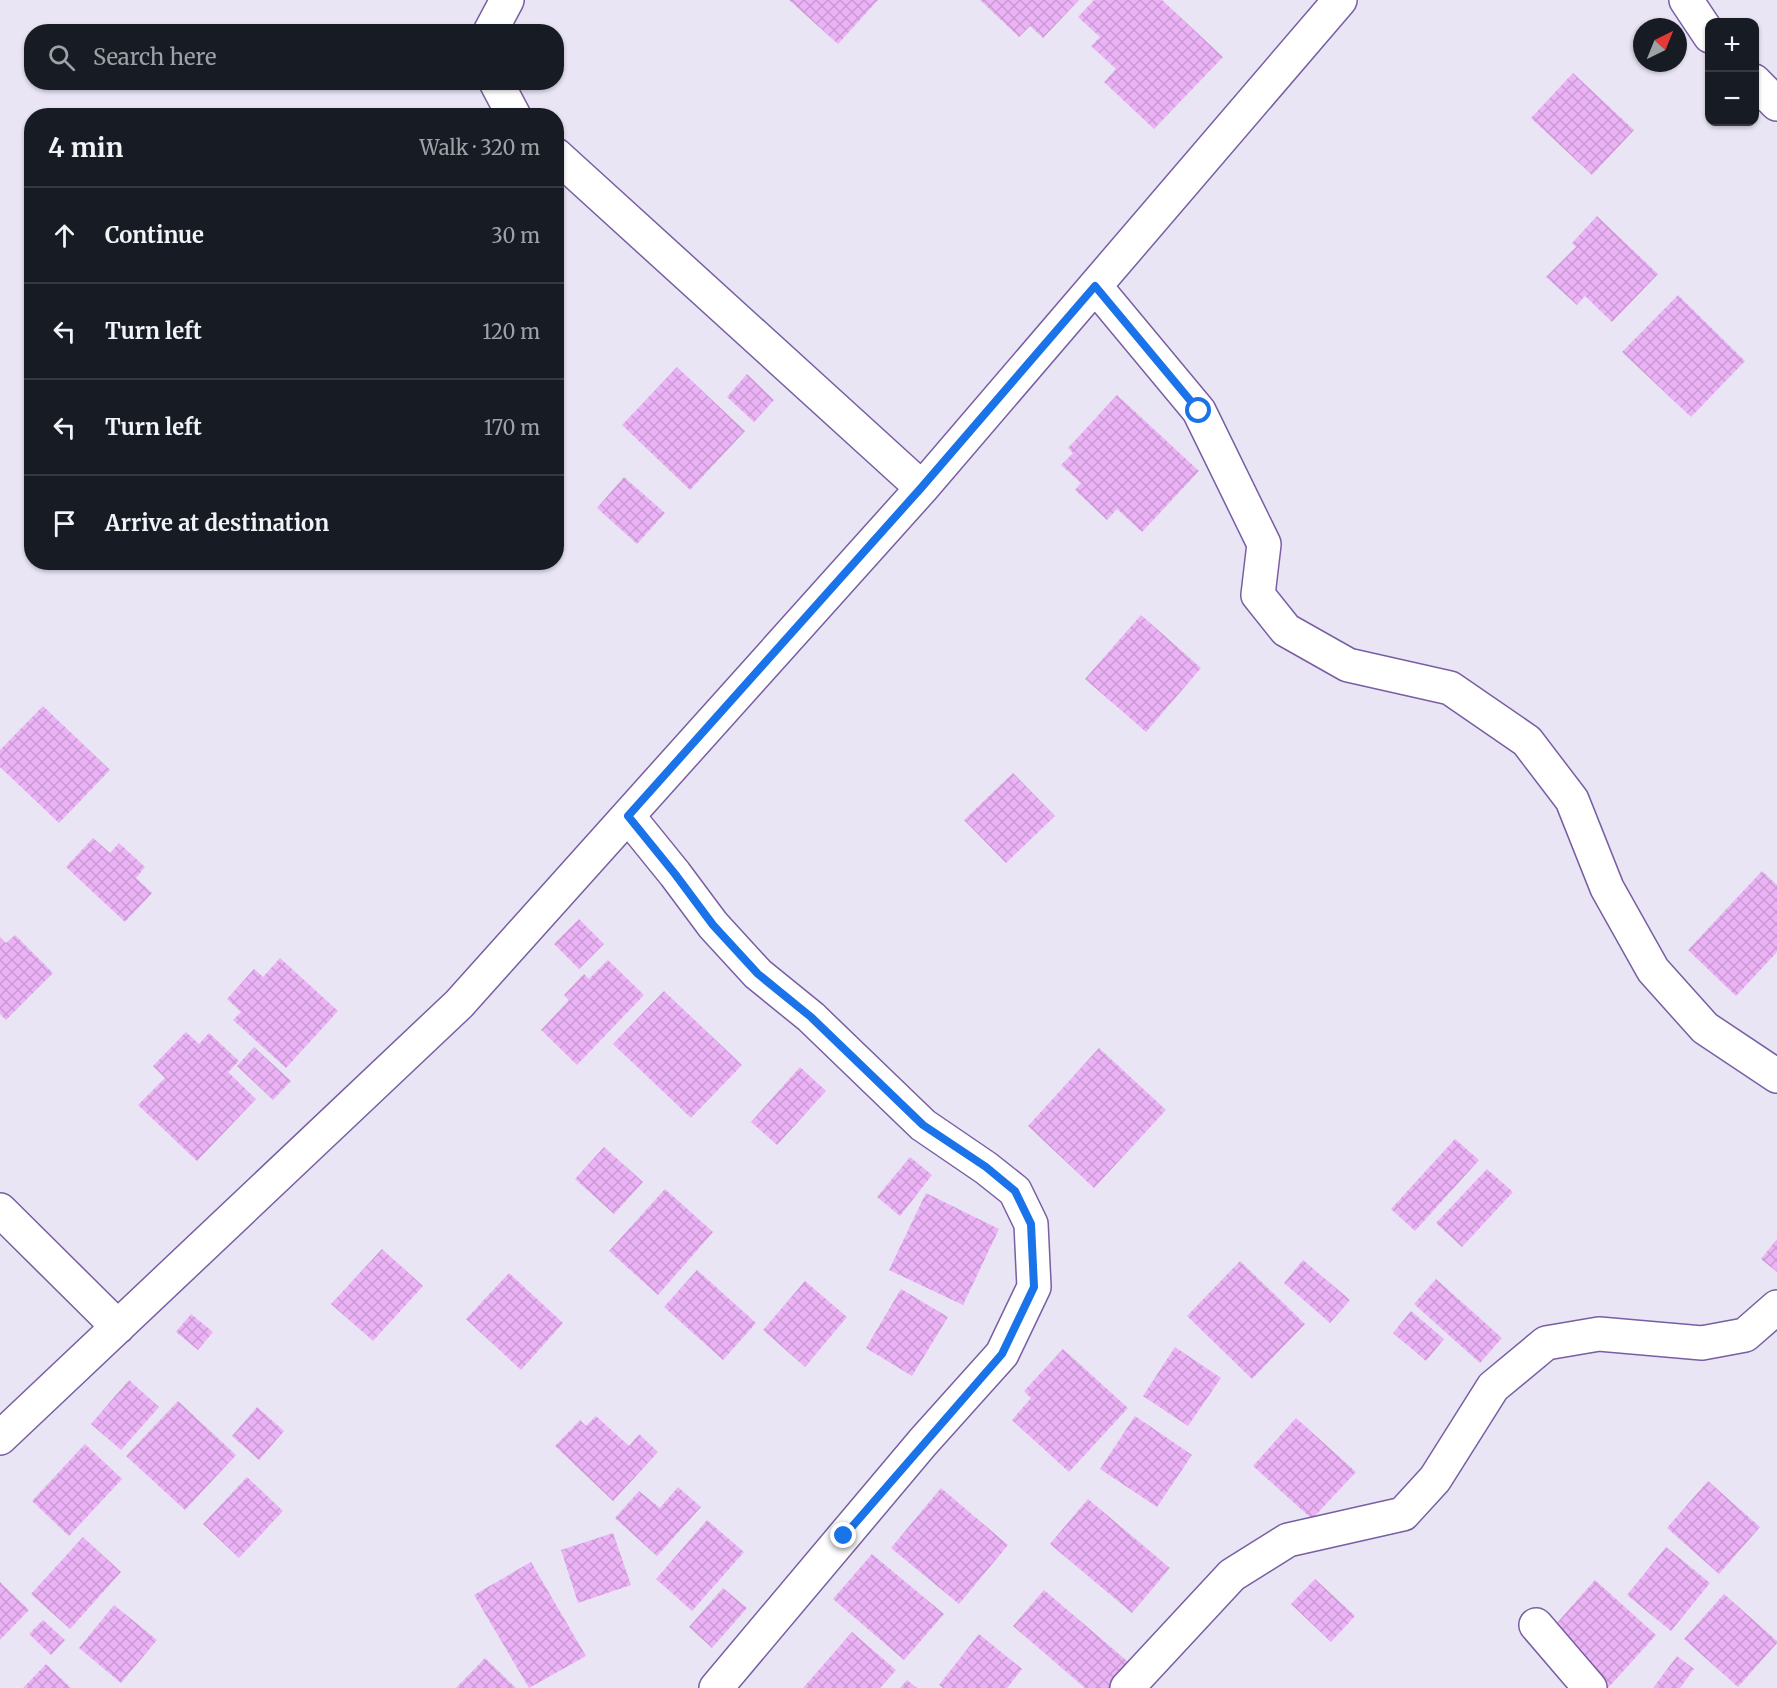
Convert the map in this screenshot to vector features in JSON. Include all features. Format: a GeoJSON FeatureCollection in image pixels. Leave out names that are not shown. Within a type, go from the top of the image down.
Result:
{"type":"FeatureCollection","features":[{"type":"Feature","properties":{"kind":"street"},"geometry":{"type":"LineString","coordinates":[[494,24],[507,0]]}},
{"type":"Feature","properties":{"kind":"street"},"geometry":{"type":"LineString","coordinates":[[0,1438],[459,1004],[921,488],[1340,0]]}},
{"type":"Feature","properties":{"kind":"street"},"geometry":{"type":"LineString","coordinates":[[1686,0],[1705,28]]}},
{"type":"Feature","properties":{"kind":"street"},"geometry":{"type":"LineString","coordinates":[[1759,85],[1777,104]]}},
{"type":"Feature","properties":{"kind":"street"},"geometry":{"type":"LineString","coordinates":[[500,90],[510,108]]}},
{"type":"Feature","properties":{"kind":"street"},"geometry":{"type":"LineString","coordinates":[[564,162],[921,488]]}},
{"type":"Feature","properties":{"kind":"street"},"geometry":{"type":"LineString","coordinates":[[1095,286],[1199,411],[1263,544],[1258,595],[1286,630],[1348,665],[1450,688],[1527,741],[1572,800],[1607,888],[1653,970],[1705,1028],[1777,1076]]}},
{"type":"Feature","properties":{"kind":"street"},"geometry":{"type":"LineString","coordinates":[[628,816],[713,925],[758,974],[811,1017],[923,1125],[986,1167],[1015,1191],[1031,1224],[1034,1287],[1002,1354],[923,1442],[716,1688]]}},
{"type":"Feature","properties":{"kind":"street"},"geometry":{"type":"LineString","coordinates":[[0,1210],[118,1327]]}},
{"type":"Feature","properties":{"kind":"street"},"geometry":{"type":"LineString","coordinates":[[1127,1688],[1232,1575],[1288,1540],[1403,1514],[1436,1479],[1493,1387],[1546,1342],[1599,1334],[1702,1343],[1745,1335],[1777,1307]]}},
{"type":"Feature","properties":{"kind":"street"},"geometry":{"type":"LineString","coordinates":[[1536,1625],[1590,1688]]}},
{"type":"Feature","properties":{"kind":"building"},"geometry":{"type":"Polygon","coordinates":[[[789,0],[878,0],[838,44],[789,0]]]}},
{"type":"Feature","properties":{"kind":"building"},"geometry":{"type":"Polygon","coordinates":[[[980,0],[1079,0],[1043,38],[1030,26],[1019,37],[980,0]]]}},
{"type":"Feature","properties":{"kind":"building"},"geometry":{"type":"Polygon","coordinates":[[[1094,0],[1162,0],[1223,57],[1154,129],[1104,82],[1116,69],[1091,46],[1100,37],[1078,17],[1094,0]]]}},
{"type":"Feature","properties":{"kind":"building"},"geometry":{"type":"Polygon","coordinates":[[[1573,73],[1634,130],[1592,175],[1531,118],[1573,73]]]}},
{"type":"Feature","properties":{"kind":"building"},"geometry":{"type":"Polygon","coordinates":[[[1597,216],[1658,274],[1612,322],[1585,296],[1577,305],[1546,277],[1576,247],[1572,243],[1597,216]]]}},
{"type":"Feature","properties":{"kind":"building"},"geometry":{"type":"Polygon","coordinates":[[[1678,295],[1745,361],[1691,417],[1622,352],[1678,295]]]}},
{"type":"Feature","properties":{"kind":"building"},"geometry":{"type":"Polygon","coordinates":[[[677,367],[745,431],[690,490],[622,425],[677,367]]]}},
{"type":"Feature","properties":{"kind":"building"},"geometry":{"type":"Polygon","coordinates":[[[747,374],[774,400],[754,422],[727,397],[747,374]]]}},
{"type":"Feature","properties":{"kind":"building"},"geometry":{"type":"Polygon","coordinates":[[[1117,395],[1199,471],[1142,532],[1117,509],[1107,520],[1075,490],[1081,483],[1061,465],[1073,453],[1068,448],[1117,395]]]}},
{"type":"Feature","properties":{"kind":"building"},"geometry":{"type":"Polygon","coordinates":[[[624,477],[665,513],[637,544],[597,508],[624,477]]]}},
{"type":"Feature","properties":{"kind":"building"},"geometry":{"type":"Polygon","coordinates":[[[1141,615],[1201,668],[1146,732],[1085,679],[1141,615]]]}},
{"type":"Feature","properties":{"kind":"building"},"geometry":{"type":"Polygon","coordinates":[[[43,706],[110,770],[59,823],[0,767],[0,750],[43,706]]]}},
{"type":"Feature","properties":{"kind":"building"},"geometry":{"type":"Polygon","coordinates":[[[1013,773],[1055,816],[1006,863],[964,820],[1013,773]]]}},
{"type":"Feature","properties":{"kind":"building"},"geometry":{"type":"Polygon","coordinates":[[[93,838],[110,853],[119,843],[145,867],[136,878],[152,893],[125,922],[66,867],[93,838]]]}},
{"type":"Feature","properties":{"kind":"building"},"geometry":{"type":"Polygon","coordinates":[[[1762,871],[1777,885],[1777,952],[1736,996],[1688,950],[1762,871]]]}},
{"type":"Feature","properties":{"kind":"building"},"geometry":{"type":"Polygon","coordinates":[[[579,919],[604,944],[579,969],[554,944],[579,919]]]}},
{"type":"Feature","properties":{"kind":"building"},"geometry":{"type":"Polygon","coordinates":[[[15,935],[53,973],[6,1020],[0,1014],[0,937],[6,943],[15,935]]]}},
{"type":"Feature","properties":{"kind":"building"},"geometry":{"type":"Polygon","coordinates":[[[280,958],[338,1011],[286,1068],[233,1020],[241,1012],[227,999],[254,969],[263,977],[280,958]]]}},
{"type":"Feature","properties":{"kind":"building"},"geometry":{"type":"Polygon","coordinates":[[[608,960],[644,995],[577,1065],[541,1030],[569,1000],[564,995],[584,974],[589,979],[608,960]]]}},
{"type":"Feature","properties":{"kind":"building"},"geometry":{"type":"Polygon","coordinates":[[[664,991],[742,1065],[691,1118],[613,1044],[664,991]]]}},
{"type":"Feature","properties":{"kind":"building"},"geometry":{"type":"Polygon","coordinates":[[[186,1032],[199,1044],[209,1033],[239,1061],[228,1072],[256,1099],[197,1161],[138,1105],[165,1078],[153,1066],[186,1032]]]}},
{"type":"Feature","properties":{"kind":"building"},"geometry":{"type":"Polygon","coordinates":[[[254,1047],[291,1081],[273,1100],[237,1066],[254,1047]]]}},
{"type":"Feature","properties":{"kind":"building"},"geometry":{"type":"Polygon","coordinates":[[[1099,1048],[1166,1110],[1094,1188],[1028,1126],[1099,1048]]]}},
{"type":"Feature","properties":{"kind":"building"},"geometry":{"type":"Polygon","coordinates":[[[800,1067],[826,1091],[777,1145],[751,1122],[800,1067]]]}},
{"type":"Feature","properties":{"kind":"building"},"geometry":{"type":"Polygon","coordinates":[[[1455,1139],[1479,1160],[1415,1231],[1391,1209],[1455,1139]]]}},
{"type":"Feature","properties":{"kind":"building"},"geometry":{"type":"Polygon","coordinates":[[[604,1147],[643,1182],[614,1214],[575,1179],[604,1147]]]}},
{"type":"Feature","properties":{"kind":"building"},"geometry":{"type":"Polygon","coordinates":[[[910,1157],[932,1175],[900,1216],[877,1197],[910,1157]]]}},
{"type":"Feature","properties":{"kind":"building"},"geometry":{"type":"Polygon","coordinates":[[[1487,1169],[1513,1192],[1462,1247],[1436,1223],[1487,1169]]]}},
{"type":"Feature","properties":{"kind":"building"},"geometry":{"type":"Polygon","coordinates":[[[665,1189],[713,1232],[658,1295],[609,1251],[665,1189]]]}},
{"type":"Feature","properties":{"kind":"building"},"geometry":{"type":"Polygon","coordinates":[[[926,1193],[999,1229],[963,1305],[889,1270],[926,1193]]]}},
{"type":"Feature","properties":{"kind":"building"},"geometry":{"type":"Polygon","coordinates":[[[1777,1239],[1777,1272],[1761,1259],[1777,1239]]]}},
{"type":"Feature","properties":{"kind":"building"},"geometry":{"type":"Polygon","coordinates":[[[382,1249],[423,1286],[373,1341],[331,1304],[382,1249]]]}},
{"type":"Feature","properties":{"kind":"building"},"geometry":{"type":"Polygon","coordinates":[[[1303,1260],[1350,1300],[1330,1323],[1284,1283],[1303,1260]]]}},
{"type":"Feature","properties":{"kind":"building"},"geometry":{"type":"Polygon","coordinates":[[[1240,1261],[1305,1324],[1252,1379],[1187,1316],[1240,1261]]]}},
{"type":"Feature","properties":{"kind":"building"},"geometry":{"type":"Polygon","coordinates":[[[697,1270],[756,1323],[723,1360],[664,1307],[697,1270]]]}},
{"type":"Feature","properties":{"kind":"building"},"geometry":{"type":"Polygon","coordinates":[[[509,1273],[563,1323],[521,1370],[466,1319],[509,1273]]]}},
{"type":"Feature","properties":{"kind":"building"},"geometry":{"type":"Polygon","coordinates":[[[1436,1279],[1502,1338],[1480,1363],[1414,1304],[1436,1279]]]}},
{"type":"Feature","properties":{"kind":"building"},"geometry":{"type":"Polygon","coordinates":[[[805,1281],[847,1317],[805,1367],[763,1330],[805,1281]]]}},
{"type":"Feature","properties":{"kind":"building"},"geometry":{"type":"Polygon","coordinates":[[[901,1289],[948,1317],[912,1376],[866,1348],[901,1289]]]}},
{"type":"Feature","properties":{"kind":"building"},"geometry":{"type":"Polygon","coordinates":[[[1411,1311],[1444,1339],[1426,1361],[1393,1333],[1411,1311]]]}},
{"type":"Feature","properties":{"kind":"building"},"geometry":{"type":"Polygon","coordinates":[[[191,1314],[213,1332],[198,1350],[176,1332],[191,1314]]]}},
{"type":"Feature","properties":{"kind":"building"},"geometry":{"type":"Polygon","coordinates":[[[1175,1347],[1221,1378],[1188,1426],[1143,1396],[1175,1347]]]}},
{"type":"Feature","properties":{"kind":"building"},"geometry":{"type":"Polygon","coordinates":[[[1063,1349],[1128,1408],[1069,1472],[1012,1420],[1031,1398],[1024,1391],[1063,1349]]]}},
{"type":"Feature","properties":{"kind":"building"},"geometry":{"type":"Polygon","coordinates":[[[129,1380],[159,1407],[121,1450],[91,1424],[129,1380]]]}},
{"type":"Feature","properties":{"kind":"building"},"geometry":{"type":"Polygon","coordinates":[[[178,1401],[236,1455],[185,1510],[126,1456],[178,1401]]]}},
{"type":"Feature","properties":{"kind":"building"},"geometry":{"type":"Polygon","coordinates":[[[257,1407],[284,1431],[259,1460],[232,1436],[257,1407]]]}},
{"type":"Feature","properties":{"kind":"building"},"geometry":{"type":"Polygon","coordinates":[[[596,1416],[629,1446],[639,1434],[658,1452],[613,1501],[555,1446],[580,1420],[586,1426],[596,1416]]]}},
{"type":"Feature","properties":{"kind":"building"},"geometry":{"type":"Polygon","coordinates":[[[1135,1416],[1192,1455],[1157,1507],[1100,1469],[1135,1416]]]}},
{"type":"Feature","properties":{"kind":"building"},"geometry":{"type":"Polygon","coordinates":[[[1296,1418],[1356,1472],[1312,1519],[1253,1466],[1296,1418]]]}},
{"type":"Feature","properties":{"kind":"building"},"geometry":{"type":"Polygon","coordinates":[[[85,1444],[122,1479],[69,1536],[32,1501],[85,1444]]]}},
{"type":"Feature","properties":{"kind":"building"},"geometry":{"type":"Polygon","coordinates":[[[247,1477],[283,1511],[239,1558],[203,1524],[247,1477]]]}},
{"type":"Feature","properties":{"kind":"building"},"geometry":{"type":"Polygon","coordinates":[[[1708,1481],[1760,1527],[1719,1574],[1667,1528],[1708,1481]]]}},
{"type":"Feature","properties":{"kind":"building"},"geometry":{"type":"Polygon","coordinates":[[[678,1487],[701,1507],[657,1556],[615,1518],[639,1491],[660,1508],[678,1487]]]}},
{"type":"Feature","properties":{"kind":"building"},"geometry":{"type":"Polygon","coordinates":[[[941,1488],[1008,1545],[959,1604],[891,1548],[941,1488]]]}},
{"type":"Feature","properties":{"kind":"building"},"geometry":{"type":"Polygon","coordinates":[[[1088,1499],[1170,1568],[1132,1613],[1050,1544],[1088,1499]]]}},
{"type":"Feature","properties":{"kind":"building"},"geometry":{"type":"Polygon","coordinates":[[[707,1520],[744,1552],[692,1611],[656,1579],[707,1520]]]}},
{"type":"Feature","properties":{"kind":"building"},"geometry":{"type":"Polygon","coordinates":[[[613,1533],[631,1585],[578,1603],[561,1550],[613,1533]]]}},
{"type":"Feature","properties":{"kind":"building"},"geometry":{"type":"Polygon","coordinates":[[[83,1537],[121,1572],[70,1629],[31,1594],[83,1537]]]}},
{"type":"Feature","properties":{"kind":"building"},"geometry":{"type":"Polygon","coordinates":[[[1666,1547],[1710,1583],[1671,1631],[1627,1595],[1666,1547]]]}},
{"type":"Feature","properties":{"kind":"building"},"geometry":{"type":"Polygon","coordinates":[[[872,1554],[944,1614],[904,1660],[833,1599],[872,1554]]]}},
{"type":"Feature","properties":{"kind":"building"},"geometry":{"type":"Polygon","coordinates":[[[531,1562],[586,1656],[529,1688],[474,1595],[531,1562]]]}},
{"type":"Feature","properties":{"kind":"building"},"geometry":{"type":"Polygon","coordinates":[[[1315,1579],[1355,1616],[1331,1642],[1291,1604],[1315,1579]]]}},
{"type":"Feature","properties":{"kind":"building"},"geometry":{"type":"Polygon","coordinates":[[[1595,1580],[1656,1635],[1608,1688],[1595,1688],[1541,1641],[1595,1580]]]}},
{"type":"Feature","properties":{"kind":"building"},"geometry":{"type":"Polygon","coordinates":[[[0,1582],[29,1610],[0,1640],[0,1582]]]}},
{"type":"Feature","properties":{"kind":"building"},"geometry":{"type":"Polygon","coordinates":[[[723,1588],[747,1608],[712,1648],[689,1627],[723,1588]]]}},
{"type":"Feature","properties":{"kind":"building"},"geometry":{"type":"Polygon","coordinates":[[[1044,1590],[1133,1666],[1114,1688],[1085,1688],[1013,1626],[1044,1590]]]}},
{"type":"Feature","properties":{"kind":"building"},"geometry":{"type":"Polygon","coordinates":[[[1724,1594],[1777,1641],[1738,1687],[1684,1639],[1724,1594]]]}},
{"type":"Feature","properties":{"kind":"building"},"geometry":{"type":"Polygon","coordinates":[[[114,1605],[157,1640],[121,1683],[79,1648],[114,1605]]]}},
{"type":"Feature","properties":{"kind":"building"},"geometry":{"type":"Polygon","coordinates":[[[43,1620],[65,1640],[51,1655],[29,1634],[43,1620]]]}},
{"type":"Feature","properties":{"kind":"building"},"geometry":{"type":"Polygon","coordinates":[[[852,1632],[896,1670],[880,1688],[803,1688],[852,1632]]]}},
{"type":"Feature","properties":{"kind":"building"},"geometry":{"type":"Polygon","coordinates":[[[979,1634],[1022,1669],[1007,1688],[943,1688],[939,1685],[979,1634]]]}},
{"type":"Feature","properties":{"kind":"building"},"geometry":{"type":"Polygon","coordinates":[[[1677,1656],[1694,1669],[1680,1688],[1653,1688],[1677,1656]]]}},
{"type":"Feature","properties":{"kind":"building"},"geometry":{"type":"Polygon","coordinates":[[[485,1658],[516,1688],[456,1688],[485,1658]]]}},
{"type":"Feature","properties":{"kind":"building"},"geometry":{"type":"Polygon","coordinates":[[[46,1664],[71,1688],[23,1688],[46,1664]]]}},
{"type":"Feature","properties":{"kind":"building"},"geometry":{"type":"Polygon","coordinates":[[[907,1680],[917,1688],[900,1688],[907,1680]]]}},
{"type":"Feature","properties":{"kind":"route"},"geometry":{"type":"LineString","coordinates":[[844,1536],[923,1442],[1002,1354],[1034,1287],[1031,1224],[1015,1191],[986,1167],[923,1125],[811,1017],[758,974],[713,925],[628,816],[921,488],[1095,286],[1199,411]]}}]}
